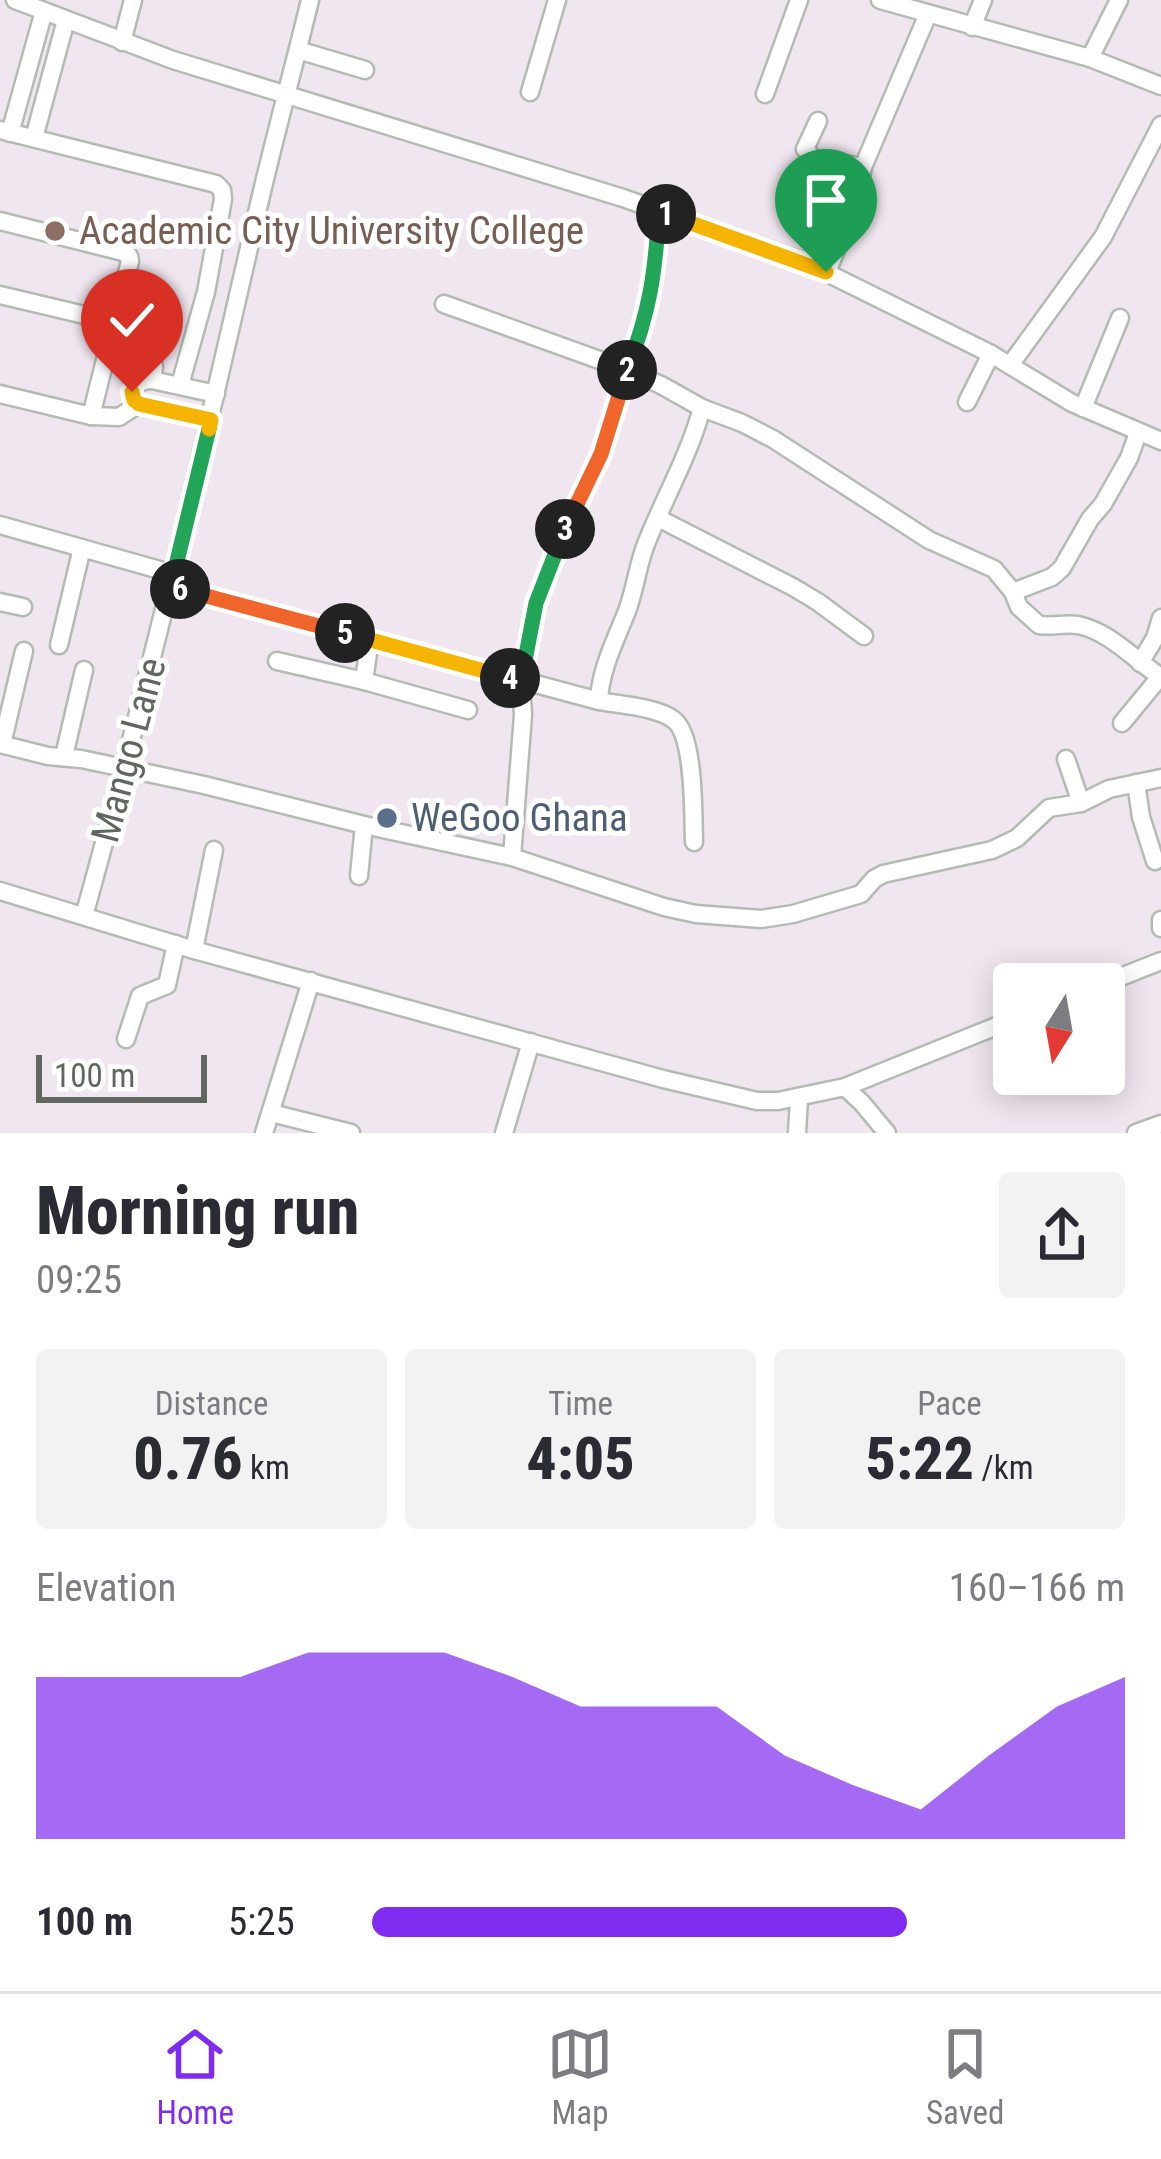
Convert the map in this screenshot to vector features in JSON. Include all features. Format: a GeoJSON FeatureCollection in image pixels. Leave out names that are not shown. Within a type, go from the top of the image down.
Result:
{"type":"FeatureCollection","features":[{"type":"Feature","properties":{"kind":"street"},"geometry":{"type":"LineString","coordinates":[[15,0],[172,60],[659,212],[826,272],[991,354],[1084,408],[1161,441]]}},
{"type":"Feature","properties":{"kind":"street"},"geometry":{"type":"LineString","coordinates":[[122,42],[133,0]]}},
{"type":"Feature","properties":{"kind":"street","name":"Mango Lane"},"geometry":{"type":"LineString","coordinates":[[84,916],[173,580],[310,0]]}},
{"type":"Feature","properties":{"kind":"street"},"geometry":{"type":"LineString","coordinates":[[530,92],[557,0]]}},
{"type":"Feature","properties":{"kind":"street"},"geometry":{"type":"LineString","coordinates":[[764,94],[799,0]]}},
{"type":"Feature","properties":{"kind":"street"},"geometry":{"type":"LineString","coordinates":[[880,0],[1090,58],[1161,86]]}},
{"type":"Feature","properties":{"kind":"street"},"geometry":{"type":"LineString","coordinates":[[972,27],[983,0]]}},
{"type":"Feature","properties":{"kind":"street"},"geometry":{"type":"LineString","coordinates":[[1090,58],[1119,0]]}},
{"type":"Feature","properties":{"kind":"street"},"geometry":{"type":"LineString","coordinates":[[0,151],[44,11]]}},
{"type":"Feature","properties":{"kind":"street"},"geometry":{"type":"LineString","coordinates":[[826,272],[856,202],[863,166],[928,14]]}},
{"type":"Feature","properties":{"kind":"street"},"geometry":{"type":"LineString","coordinates":[[34,138],[65,20]]}},
{"type":"Feature","properties":{"kind":"street"},"geometry":{"type":"LineString","coordinates":[[298,50],[364,70]]}},
{"type":"Feature","properties":{"kind":"street"},"geometry":{"type":"LineString","coordinates":[[818,121],[806,141],[810,155],[863,166]]}},
{"type":"Feature","properties":{"kind":"street"},"geometry":{"type":"LineString","coordinates":[[1010,365],[1103,237],[1161,125]]}},
{"type":"Feature","properties":{"kind":"street"},"geometry":{"type":"LineString","coordinates":[[5,131],[216,184],[222,190],[206,292],[166,383],[160,409]]}},
{"type":"Feature","properties":{"kind":"street"},"geometry":{"type":"LineString","coordinates":[[512,857],[523,715],[521,681],[536,603],[556,548],[601,454],[648,312],[659,212]]}},
{"type":"Feature","properties":{"kind":"street"},"geometry":{"type":"LineString","coordinates":[[0,221],[129,256],[91,416]]}},
{"type":"Feature","properties":{"kind":"street"},"geometry":{"type":"LineString","coordinates":[[0,295],[133,329],[151,349],[154,367],[166,383]]}},
{"type":"Feature","properties":{"kind":"street"},"geometry":{"type":"LineString","coordinates":[[444,304],[627,370],[742,423],[929,540],[994,568],[1019,607],[1039,626],[1081,626],[1120,644],[1161,677],[1122,723]]}},
{"type":"Feature","properties":{"kind":"street"},"geometry":{"type":"LineString","coordinates":[[1084,408],[1120,319]]}},
{"type":"Feature","properties":{"kind":"street"},"geometry":{"type":"LineString","coordinates":[[967,402],[991,354]]}},
{"type":"Feature","properties":{"kind":"street"},"geometry":{"type":"LineString","coordinates":[[211,420],[139,404],[134,400],[134,386],[141,380],[216,394]]}},
{"type":"Feature","properties":{"kind":"street"},"geometry":{"type":"LineString","coordinates":[[0,394],[91,416],[119,417],[139,404]]}},
{"type":"Feature","properties":{"kind":"street"},"geometry":{"type":"LineString","coordinates":[[599,700],[644,549],[692,444],[702,408]]}},
{"type":"Feature","properties":{"kind":"street"},"geometry":{"type":"LineString","coordinates":[[1012,592],[1052,577],[1062,568],[1129,458],[1138,433]]}},
{"type":"Feature","properties":{"kind":"street"},"geometry":{"type":"LineString","coordinates":[[658,518],[818,602],[864,637]]}},
{"type":"Feature","properties":{"kind":"street"},"geometry":{"type":"LineString","coordinates":[[0,525],[370,639],[674,719],[689,759],[694,842]]}},
{"type":"Feature","properties":{"kind":"street"},"geometry":{"type":"LineString","coordinates":[[59,645],[82,548]]}},
{"type":"Feature","properties":{"kind":"street"},"geometry":{"type":"LineString","coordinates":[[0,602],[22,608]]}},
{"type":"Feature","properties":{"kind":"street"},"geometry":{"type":"LineString","coordinates":[[1140,663],[1152,646],[1161,618]]}},
{"type":"Feature","properties":{"kind":"street"},"geometry":{"type":"LineString","coordinates":[[364,681],[370,639]]}},
{"type":"Feature","properties":{"kind":"street"},"geometry":{"type":"LineString","coordinates":[[24,651],[1,744],[204,785],[512,857],[697,914],[761,919],[793,914],[861,894],[883,874],[992,850],[1017,838],[1049,808],[1161,778]]}},
{"type":"Feature","properties":{"kind":"street"},"geometry":{"type":"LineString","coordinates":[[277,662],[467,710]]}},
{"type":"Feature","properties":{"kind":"street"},"geometry":{"type":"LineString","coordinates":[[64,756],[84,670]]}},
{"type":"Feature","properties":{"kind":"street"},"geometry":{"type":"LineString","coordinates":[[1066,759],[1081,803]]}},
{"type":"Feature","properties":{"kind":"street"},"geometry":{"type":"LineString","coordinates":[[1136,783],[1154,861]]}},
{"type":"Feature","properties":{"kind":"street"},"geometry":{"type":"LineString","coordinates":[[359,876],[364,826]]}},
{"type":"Feature","properties":{"kind":"street"},"geometry":{"type":"LineString","coordinates":[[126,1040],[140,996],[167,985],[185,947],[214,850]]}},
{"type":"Feature","properties":{"kind":"street"},"geometry":{"type":"LineString","coordinates":[[0,891],[185,947],[758,1101],[845,1087],[993,1027]]}},
{"type":"Feature","properties":{"kind":"street"},"geometry":{"type":"LineString","coordinates":[[1125,975],[1161,961]]}},
{"type":"Feature","properties":{"kind":"street"},"geometry":{"type":"LineString","coordinates":[[264,1133],[311,981]]}},
{"type":"Feature","properties":{"kind":"street"},"geometry":{"type":"LineString","coordinates":[[504,1133],[531,1042]]}},
{"type":"Feature","properties":{"kind":"street"},"geometry":{"type":"LineString","coordinates":[[845,1087],[887,1133]]}},
{"type":"Feature","properties":{"kind":"street"},"geometry":{"type":"LineString","coordinates":[[797,1133],[799,1098]]}},
{"type":"Feature","properties":{"kind":"street"},"geometry":{"type":"LineString","coordinates":[[271,1113],[352,1133]]}},
{"type":"Feature","properties":{"kind":"street"},"geometry":{"type":"LineString","coordinates":[[1136,1133],[1161,1124]]}},
{"type":"Feature","properties":{"kind":"place","name":"Academic City University College"},"geometry":{"type":"Point","coordinates":[55,231]}},
{"type":"Feature","properties":{"kind":"place","name":"WeGoo Ghana"},"geometry":{"type":"Point","coordinates":[387,818]}},
{"type":"Feature","properties":{"kind":"route"},"geometry":{"type":"LineString","coordinates":[[132,392],[139,404],[211,420],[171,586],[521,681],[536,603],[561,536],[601,454],[648,312],[659,212],[826,272]]}}]}
